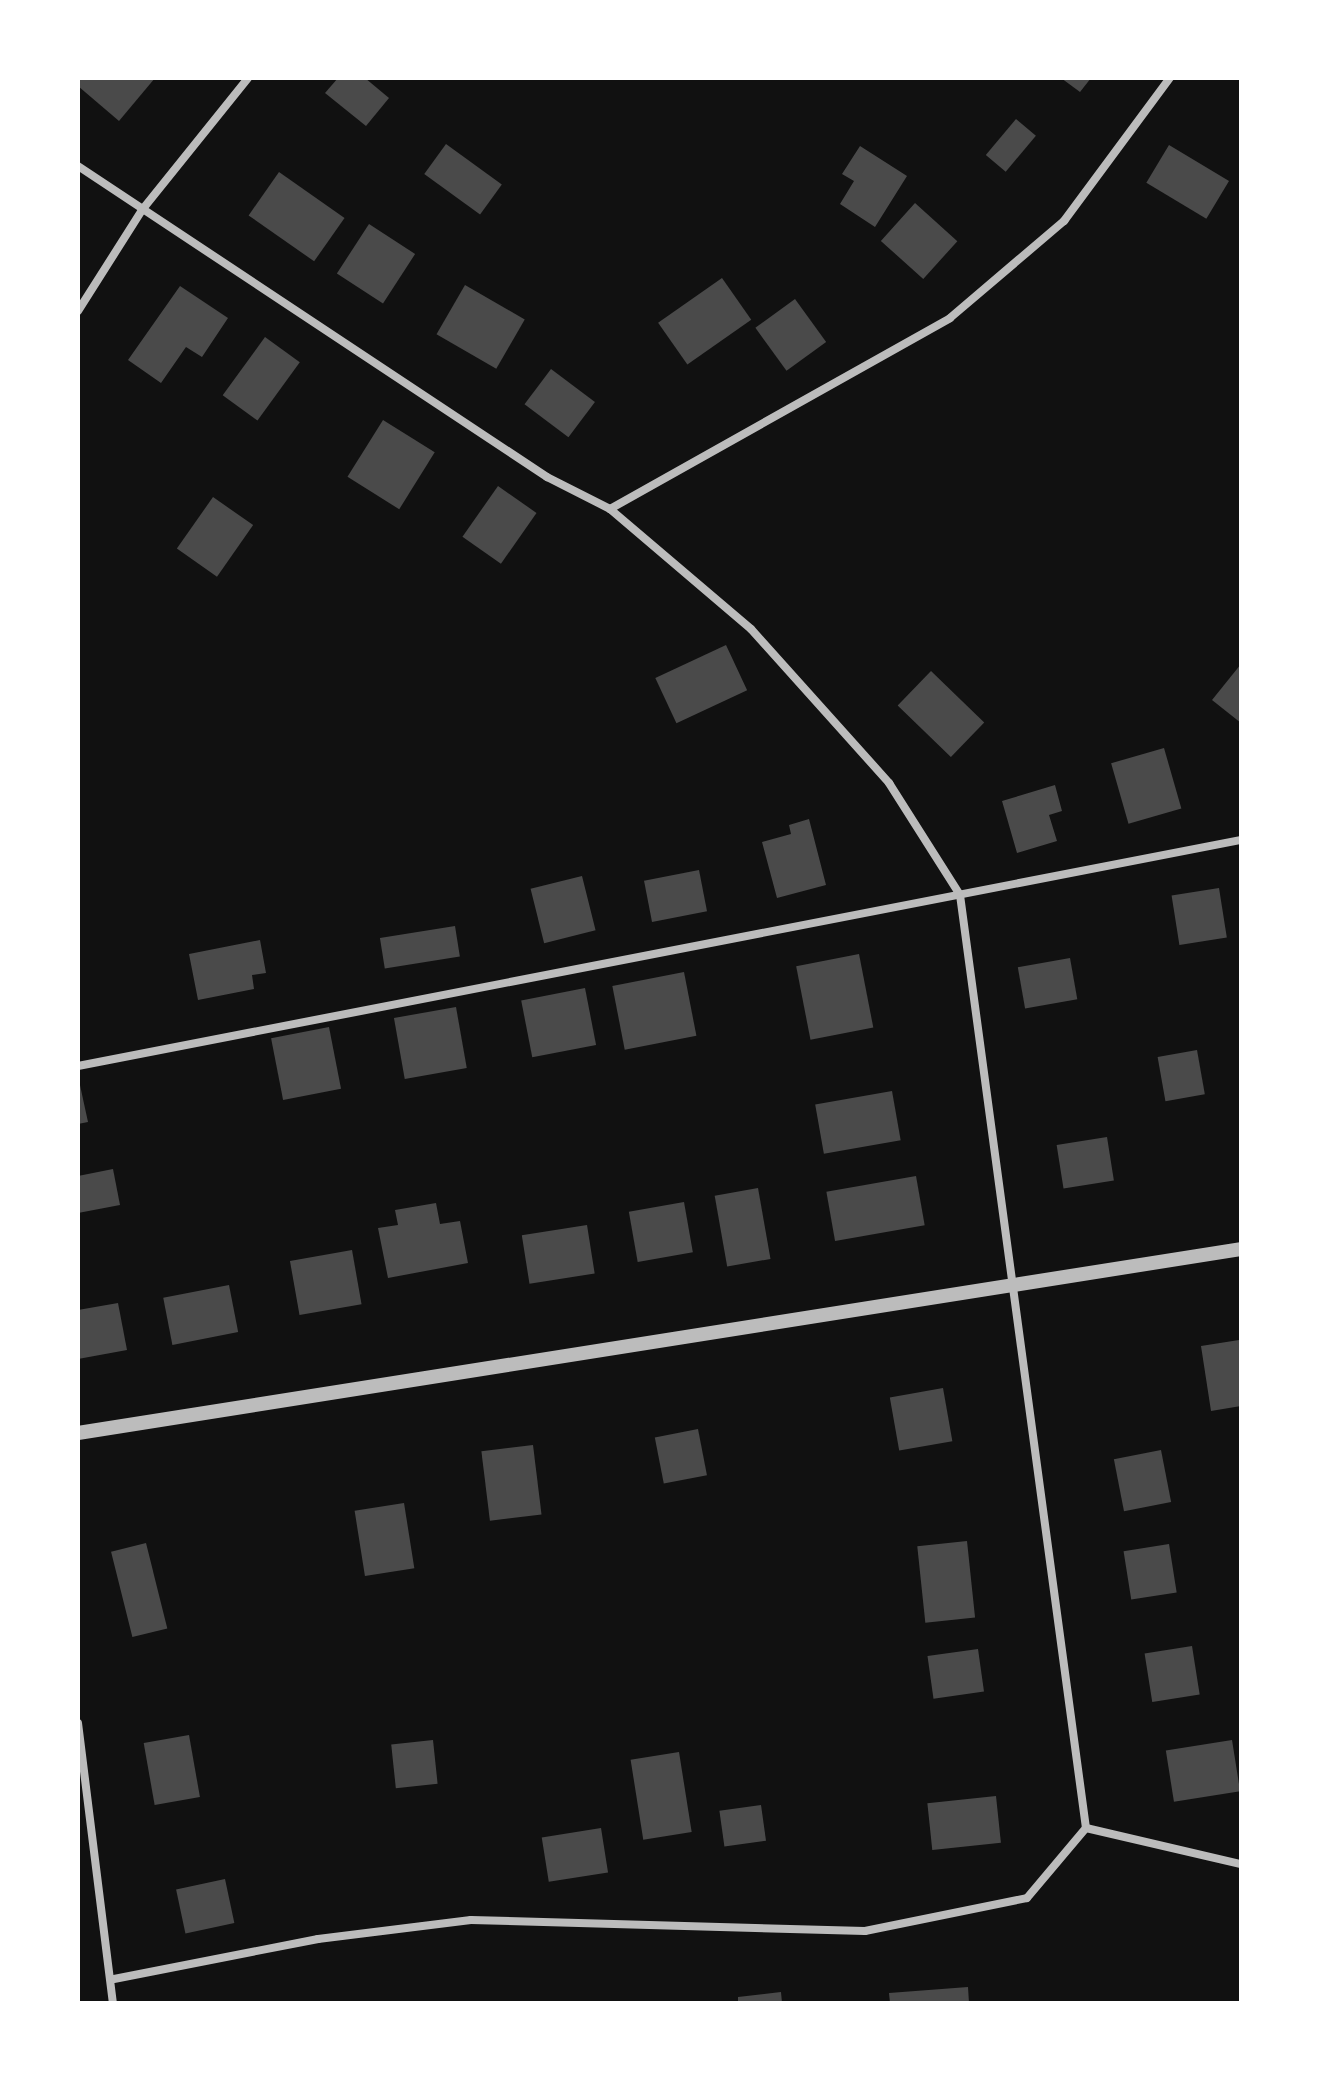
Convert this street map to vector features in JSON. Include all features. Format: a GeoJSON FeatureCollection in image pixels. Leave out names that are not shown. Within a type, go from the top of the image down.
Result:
{"type":"FeatureCollection","features":[{"type":"Feature","properties":{"kind":"street"},"geometry":{"type":"LineString","coordinates":[[78,311],[142,210],[248,78]]}},
{"type":"Feature","properties":{"kind":"street"},"geometry":{"type":"LineString","coordinates":[[610,509],[950,318],[1064,221],[1170,78]]}},
{"type":"Feature","properties":{"kind":"street"},"geometry":{"type":"LineString","coordinates":[[78,166],[547,477],[610,509],[751,629],[889,783],[960,895],[1016,1280],[1086,1828],[1027,1898],[865,1931],[471,1920],[318,1939],[114,1979]]}},
{"type":"Feature","properties":{"kind":"street"},"geometry":{"type":"LineString","coordinates":[[78,1066],[1241,840]]}},
{"type":"Feature","properties":{"kind":"street"},"geometry":{"type":"LineString","coordinates":[[78,1433],[1016,1280],[1241,1249]]}},
{"type":"Feature","properties":{"kind":"street"},"geometry":{"type":"LineString","coordinates":[[78,1723],[114,1979],[113,2003]]}},
{"type":"Feature","properties":{"kind":"street"},"geometry":{"type":"LineString","coordinates":[[1086,1828],[1241,1864]]}},
{"type":"Feature","properties":{"kind":"building"},"geometry":{"type":"Polygon","coordinates":[[[78,78],[155,78],[119,121],[78,86],[78,78]]]}},
{"type":"Feature","properties":{"kind":"building"},"geometry":{"type":"Polygon","coordinates":[[[338,78],[365,78],[389,98],[366,126],[325,93],[338,78]]]}},
{"type":"Feature","properties":{"kind":"building"},"geometry":{"type":"Polygon","coordinates":[[[1061,78],[1091,78],[1080,92],[1061,78]]]}},
{"type":"Feature","properties":{"kind":"building"},"geometry":{"type":"Polygon","coordinates":[[[1016,119],[1036,136],[1006,172],[986,155],[1016,119]]]}},
{"type":"Feature","properties":{"kind":"building"},"geometry":{"type":"Polygon","coordinates":[[[446,144],[502,185],[480,214],[424,174],[446,144]]]}},
{"type":"Feature","properties":{"kind":"building"},"geometry":{"type":"Polygon","coordinates":[[[1169,145],[1229,181],[1206,219],[1146,183],[1169,145]]]}},
{"type":"Feature","properties":{"kind":"building"},"geometry":{"type":"Polygon","coordinates":[[[860,146],[907,176],[875,227],[840,204],[854,181],[842,174],[860,146]]]}},
{"type":"Feature","properties":{"kind":"building"},"geometry":{"type":"Polygon","coordinates":[[[279,172],[345,218],[314,261],[249,215],[279,172]]]}},
{"type":"Feature","properties":{"kind":"building"},"geometry":{"type":"Polygon","coordinates":[[[915,203],[957,241],[923,279],[881,241],[915,203]]]}},
{"type":"Feature","properties":{"kind":"building"},"geometry":{"type":"Polygon","coordinates":[[[369,224],[415,254],[383,303],[337,273],[369,224]]]}},
{"type":"Feature","properties":{"kind":"building"},"geometry":{"type":"Polygon","coordinates":[[[722,278],[751,320],[687,365],[658,323],[722,278]]]}},
{"type":"Feature","properties":{"kind":"building"},"geometry":{"type":"Polygon","coordinates":[[[465,285],[525,320],[496,369],[436,334],[465,285]]]}},
{"type":"Feature","properties":{"kind":"building"},"geometry":{"type":"Polygon","coordinates":[[[180,286],[228,318],[202,357],[186,347],[161,383],[128,360],[180,286]]]}},
{"type":"Feature","properties":{"kind":"building"},"geometry":{"type":"Polygon","coordinates":[[[795,299],[826,342],[787,371],[755,328],[795,299]]]}},
{"type":"Feature","properties":{"kind":"building"},"geometry":{"type":"Polygon","coordinates":[[[265,337],[300,362],[257,421],[223,395],[265,337]]]}},
{"type":"Feature","properties":{"kind":"building"},"geometry":{"type":"Polygon","coordinates":[[[551,369],[595,402],[568,437],[525,404],[551,369]]]}},
{"type":"Feature","properties":{"kind":"building"},"geometry":{"type":"Polygon","coordinates":[[[383,420],[435,452],[399,509],[347,477],[383,420]]]}},
{"type":"Feature","properties":{"kind":"building"},"geometry":{"type":"Polygon","coordinates":[[[498,486],[537,513],[501,564],[462,537],[498,486]]]}},
{"type":"Feature","properties":{"kind":"building"},"geometry":{"type":"Polygon","coordinates":[[[213,497],[253,525],[217,577],[177,549],[213,497]]]}},
{"type":"Feature","properties":{"kind":"building"},"geometry":{"type":"Polygon","coordinates":[[[726,645],[747,690],[676,723],[655,678],[726,645]]]}},
{"type":"Feature","properties":{"kind":"building"},"geometry":{"type":"Polygon","coordinates":[[[1241,664],[1241,723],[1212,700],[1241,664]]]}},
{"type":"Feature","properties":{"kind":"building"},"geometry":{"type":"Polygon","coordinates":[[[931,671],[984,722],[951,757],[898,706],[931,671]]]}},
{"type":"Feature","properties":{"kind":"building"},"geometry":{"type":"Polygon","coordinates":[[[1164,748],[1181,809],[1128,824],[1111,763],[1164,748]]]}},
{"type":"Feature","properties":{"kind":"building"},"geometry":{"type":"Polygon","coordinates":[[[1055,785],[1062,811],[1049,815],[1057,841],[1017,853],[1002,801],[1055,785]]]}},
{"type":"Feature","properties":{"kind":"building"},"geometry":{"type":"Polygon","coordinates":[[[809,819],[826,885],[777,898],[762,842],[791,834],[789,825],[809,819]]]}},
{"type":"Feature","properties":{"kind":"building"},"geometry":{"type":"Polygon","coordinates":[[[699,870],[707,911],[652,922],[644,881],[699,870]]]}},
{"type":"Feature","properties":{"kind":"building"},"geometry":{"type":"Polygon","coordinates":[[[582,876],[596,930],[544,943],[531,889],[582,876]]]}},
{"type":"Feature","properties":{"kind":"building"},"geometry":{"type":"Polygon","coordinates":[[[1219,888],[1227,937],[1179,945],[1172,896],[1219,888]]]}},
{"type":"Feature","properties":{"kind":"building"},"geometry":{"type":"Polygon","coordinates":[[[455,926],[460,957],[385,969],[380,938],[455,926]]]}},
{"type":"Feature","properties":{"kind":"building"},"geometry":{"type":"Polygon","coordinates":[[[260,940],[266,973],[252,975],[254,989],[198,1000],[189,954],[260,940]]]}},
{"type":"Feature","properties":{"kind":"building"},"geometry":{"type":"Polygon","coordinates":[[[859,954],[873,1028],[810,1040],[796,966],[859,954]]]}},
{"type":"Feature","properties":{"kind":"building"},"geometry":{"type":"Polygon","coordinates":[[[1070,958],[1077,999],[1025,1009],[1018,967],[1070,958]]]}},
{"type":"Feature","properties":{"kind":"building"},"geometry":{"type":"Polygon","coordinates":[[[684,972],[696,1036],[625,1050],[612,986],[684,972]]]}},
{"type":"Feature","properties":{"kind":"building"},"geometry":{"type":"Polygon","coordinates":[[[585,988],[596,1045],[532,1057],[521,1000],[585,988]]]}},
{"type":"Feature","properties":{"kind":"building"},"geometry":{"type":"Polygon","coordinates":[[[456,1007],[467,1068],[405,1079],[394,1018],[456,1007]]]}},
{"type":"Feature","properties":{"kind":"building"},"geometry":{"type":"Polygon","coordinates":[[[329,1027],[341,1089],[283,1100],[271,1038],[329,1027]]]}},
{"type":"Feature","properties":{"kind":"building"},"geometry":{"type":"Polygon","coordinates":[[[1197,1050],[1205,1094],[1165,1101],[1158,1057],[1197,1050]]]}},
{"type":"Feature","properties":{"kind":"building"},"geometry":{"type":"Polygon","coordinates":[[[78,1076],[88,1122],[78,1124],[78,1076]]]}},
{"type":"Feature","properties":{"kind":"building"},"geometry":{"type":"Polygon","coordinates":[[[892,1091],[901,1140],[824,1154],[815,1105],[892,1091]]]}},
{"type":"Feature","properties":{"kind":"building"},"geometry":{"type":"Polygon","coordinates":[[[1107,1137],[1114,1180],[1064,1188],[1057,1145],[1107,1137]]]}},
{"type":"Feature","properties":{"kind":"building"},"geometry":{"type":"Polygon","coordinates":[[[113,1169],[120,1205],[78,1213],[78,1176],[113,1169]]]}},
{"type":"Feature","properties":{"kind":"building"},"geometry":{"type":"Polygon","coordinates":[[[916,1176],[925,1225],[835,1241],[826,1192],[916,1176]]]}},
{"type":"Feature","properties":{"kind":"building"},"geometry":{"type":"Polygon","coordinates":[[[758,1188],[771,1259],[727,1267],[715,1196],[758,1188]]]}},
{"type":"Feature","properties":{"kind":"building"},"geometry":{"type":"Polygon","coordinates":[[[684,1202],[693,1252],[638,1262],[629,1212],[684,1202]]]}},
{"type":"Feature","properties":{"kind":"building"},"geometry":{"type":"Polygon","coordinates":[[[436,1203],[440,1224],[460,1221],[468,1263],[388,1278],[378,1228],[398,1225],[395,1210],[436,1203]]]}},
{"type":"Feature","properties":{"kind":"building"},"geometry":{"type":"Polygon","coordinates":[[[587,1225],[595,1273],[529,1284],[522,1235],[587,1225]]]}},
{"type":"Feature","properties":{"kind":"building"},"geometry":{"type":"Polygon","coordinates":[[[352,1250],[362,1304],[300,1315],[290,1261],[352,1250]]]}},
{"type":"Feature","properties":{"kind":"building"},"geometry":{"type":"Polygon","coordinates":[[[229,1285],[238,1332],[172,1345],[163,1298],[229,1285]]]}},
{"type":"Feature","properties":{"kind":"building"},"geometry":{"type":"Polygon","coordinates":[[[118,1303],[127,1350],[78,1359],[78,1310],[118,1303]]]}},
{"type":"Feature","properties":{"kind":"building"},"geometry":{"type":"Polygon","coordinates":[[[1239,1340],[1241,1406],[1211,1411],[1201,1346],[1239,1340]]]}},
{"type":"Feature","properties":{"kind":"building"},"geometry":{"type":"Polygon","coordinates":[[[943,1388],[952,1441],[899,1451],[890,1397],[943,1388]]]}},
{"type":"Feature","properties":{"kind":"building"},"geometry":{"type":"Polygon","coordinates":[[[698,1429],[707,1475],[664,1484],[655,1437],[698,1429]]]}},
{"type":"Feature","properties":{"kind":"building"},"geometry":{"type":"Polygon","coordinates":[[[533,1445],[542,1514],[490,1521],[481,1451],[533,1445]]]}},
{"type":"Feature","properties":{"kind":"building"},"geometry":{"type":"Polygon","coordinates":[[[1161,1450],[1171,1502],[1124,1511],[1114,1459],[1161,1450]]]}},
{"type":"Feature","properties":{"kind":"building"},"geometry":{"type":"Polygon","coordinates":[[[404,1503],[414,1568],[365,1576],[355,1511],[404,1503]]]}},
{"type":"Feature","properties":{"kind":"building"},"geometry":{"type":"Polygon","coordinates":[[[967,1541],[975,1618],[925,1623],[917,1546],[967,1541]]]}},
{"type":"Feature","properties":{"kind":"building"},"geometry":{"type":"Polygon","coordinates":[[[146,1543],[167,1628],[132,1637],[111,1552],[146,1543]]]}},
{"type":"Feature","properties":{"kind":"building"},"geometry":{"type":"Polygon","coordinates":[[[1169,1544],[1177,1592],[1131,1600],[1124,1551],[1169,1544]]]}},
{"type":"Feature","properties":{"kind":"building"},"geometry":{"type":"Polygon","coordinates":[[[1192,1646],[1200,1694],[1152,1702],[1145,1654],[1192,1646]]]}},
{"type":"Feature","properties":{"kind":"building"},"geometry":{"type":"Polygon","coordinates":[[[978,1649],[984,1692],[933,1699],[927,1656],[978,1649]]]}},
{"type":"Feature","properties":{"kind":"building"},"geometry":{"type":"Polygon","coordinates":[[[189,1735],[200,1797],[155,1805],[144,1743],[189,1735]]]}},
{"type":"Feature","properties":{"kind":"building"},"geometry":{"type":"Polygon","coordinates":[[[433,1740],[438,1784],[396,1788],[391,1744],[433,1740]]]}},
{"type":"Feature","properties":{"kind":"building"},"geometry":{"type":"Polygon","coordinates":[[[1232,1740],[1240,1791],[1174,1802],[1166,1750],[1232,1740]]]}},
{"type":"Feature","properties":{"kind":"building"},"geometry":{"type":"Polygon","coordinates":[[[679,1752],[692,1832],[643,1840],[631,1760],[679,1752]]]}},
{"type":"Feature","properties":{"kind":"building"},"geometry":{"type":"Polygon","coordinates":[[[996,1796],[1001,1843],[932,1850],[927,1803],[996,1796]]]}},
{"type":"Feature","properties":{"kind":"building"},"geometry":{"type":"Polygon","coordinates":[[[761,1805],[766,1841],[724,1846],[719,1811],[761,1805]]]}},
{"type":"Feature","properties":{"kind":"building"},"geometry":{"type":"Polygon","coordinates":[[[601,1828],[608,1872],[549,1882],[542,1837],[601,1828]]]}},
{"type":"Feature","properties":{"kind":"building"},"geometry":{"type":"Polygon","coordinates":[[[225,1879],[234,1923],[185,1933],[176,1889],[225,1879]]]}},
{"type":"Feature","properties":{"kind":"building"},"geometry":{"type":"Polygon","coordinates":[[[968,1987],[969,2003],[890,2003],[889,1993],[968,1987]]]}},
{"type":"Feature","properties":{"kind":"building"},"geometry":{"type":"Polygon","coordinates":[[[781,1992],[782,2003],[738,2003],[738,1997],[781,1992]]]}}]}
